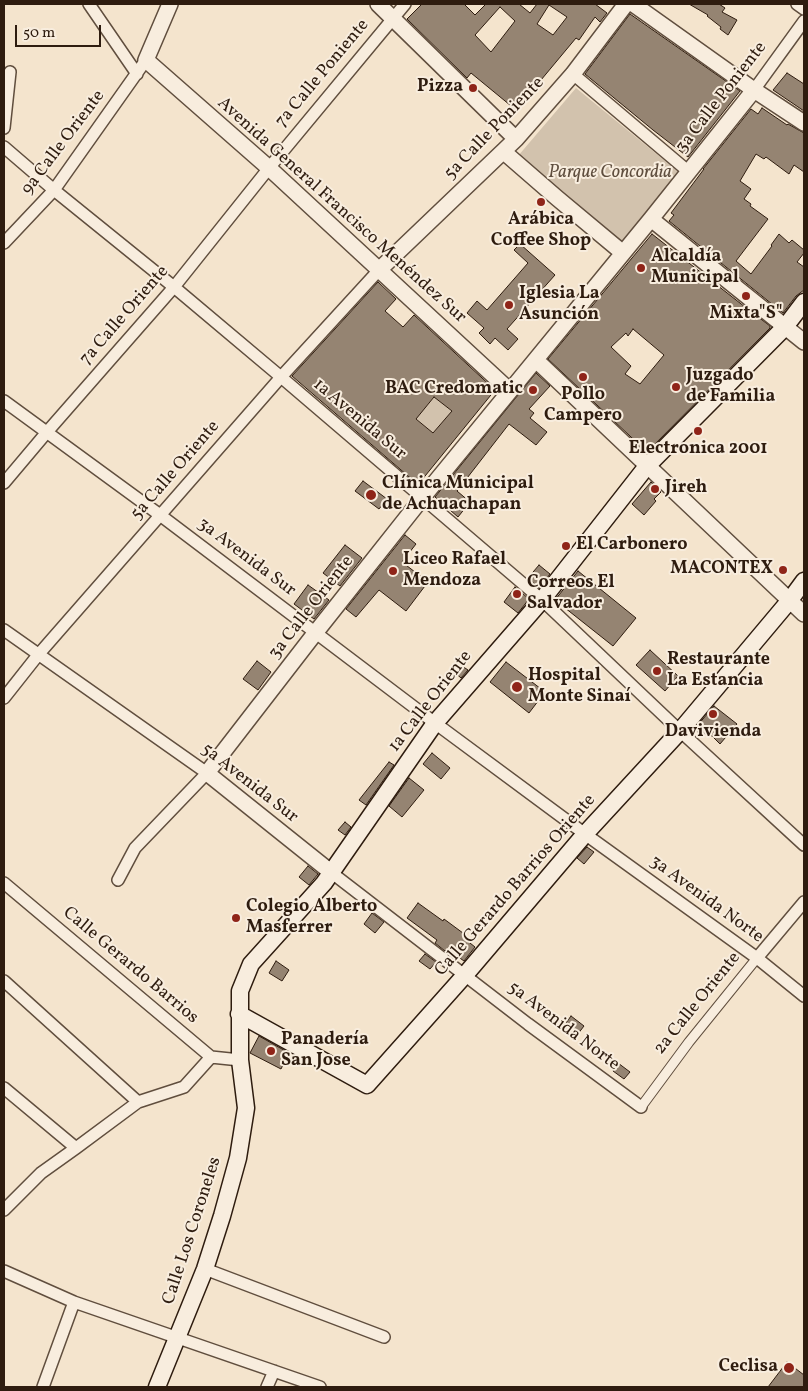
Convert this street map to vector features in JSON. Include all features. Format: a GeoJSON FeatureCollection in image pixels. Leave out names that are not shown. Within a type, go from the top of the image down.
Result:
{"type":"FeatureCollection","features":[{"type":"Feature","properties":{"kind":"main road","name":"1a Calle Oriente"},"geometry":{"type":"LineString","coordinates":[[250,964],[332,873],[435,723],[542,600],[647,466],[785,327],[804,302]]}},
{"type":"Feature","properties":{"kind":"main road","name":"Calle Gerardo Barrios Oriente"},"geometry":{"type":"LineString","coordinates":[[239,1014],[367,1085],[465,975],[585,834],[680,731],[804,581]]}},
{"type":"Feature","properties":{"kind":"main road","name":"Calle Los Coroneles"},"geometry":{"type":"LineString","coordinates":[[157,1387],[205,1269],[238,1158],[246,1108],[240,1060],[240,991],[250,964]]}},
{"type":"Feature","properties":{"kind":"street"},"geometry":{"type":"LineString","coordinates":[[89,4],[137,74]]}},
{"type":"Feature","properties":{"kind":"street"},"geometry":{"type":"LineString","coordinates":[[146,60],[170,4]]}},
{"type":"Feature","properties":{"kind":"street"},"geometry":{"type":"LineString","coordinates":[[378,4],[516,139]]}},
{"type":"Feature","properties":{"kind":"street","name":"7a Calle Poniente"},"geometry":{"type":"LineString","coordinates":[[269,168],[405,4]]}},
{"type":"Feature","properties":{"kind":"street","name":"5a Calle Poniente"},"geometry":{"type":"LineString","coordinates":[[379,270],[504,152],[573,74],[626,4]]}},
{"type":"Feature","properties":{"kind":"street"},"geometry":{"type":"LineString","coordinates":[[633,4],[804,123]]}},
{"type":"Feature","properties":{"kind":"street"},"geometry":{"type":"LineString","coordinates":[[797,4],[804,9]]}},
{"type":"Feature","properties":{"kind":"street","name":"3a Calle Poniente"},"geometry":{"type":"LineString","coordinates":[[536,360],[754,90],[804,21]]}},
{"type":"Feature","properties":{"kind":"street","name":"9a Calle Oriente"},"geometry":{"type":"LineString","coordinates":[[4,243],[54,190],[146,60]]}},
{"type":"Feature","properties":{"kind":"street","name":"Avenida General Francisco Menéndez Sur"},"geometry":{"type":"LineString","coordinates":[[146,60],[269,168],[509,390]]}},
{"type":"Feature","properties":{"kind":"street"},"geometry":{"type":"LineString","coordinates":[[4,128],[10,72]]}},
{"type":"Feature","properties":{"kind":"street"},"geometry":{"type":"LineString","coordinates":[[573,74],[688,172]]}},
{"type":"Feature","properties":{"kind":"street","name":"1a Avenida Sur"},"geometry":{"type":"LineString","coordinates":[[4,147],[281,377],[542,600],[804,845]]}},
{"type":"Feature","properties":{"kind":"street"},"geometry":{"type":"LineString","coordinates":[[504,152],[623,253]]}},
{"type":"Feature","properties":{"kind":"street","name":"7a Calle Oriente"},"geometry":{"type":"LineString","coordinates":[[4,483],[174,287],[269,168]]}},
{"type":"Feature","properties":{"kind":"street"},"geometry":{"type":"LineString","coordinates":[[651,219],[804,342]]}},
{"type":"Feature","properties":{"kind":"street","name":"5a Calle Oriente"},"geometry":{"type":"LineString","coordinates":[[4,698],[38,655],[160,515],[281,377],[379,270]]}},
{"type":"Feature","properties":{"kind":"street"},"geometry":{"type":"LineString","coordinates":[[536,360],[804,614]]}},
{"type":"Feature","properties":{"kind":"street","name":"3a Calle Oriente"},"geometry":{"type":"LineString","coordinates":[[118,880],[135,848],[207,773],[423,497],[509,390],[536,360]]}},
{"type":"Feature","properties":{"kind":"street","name":"3a Avenida Sur"},"geometry":{"type":"LineString","coordinates":[[4,401],[160,515],[585,834]]}},
{"type":"Feature","properties":{"kind":"street","name":"5a Avenida Sur"},"geometry":{"type":"LineString","coordinates":[[4,630],[207,773],[332,873],[465,975]]}},
{"type":"Feature","properties":{"kind":"street","name":"3a Avenida Norte"},"geometry":{"type":"LineString","coordinates":[[585,834],[757,958],[804,996]]}},
{"type":"Feature","properties":{"kind":"street","name":"Calle Gerardo Barrios"},"geometry":{"type":"LineString","coordinates":[[4,883],[211,1057]]}},
{"type":"Feature","properties":{"kind":"street","name":"2a Calle Oriente"},"geometry":{"type":"LineString","coordinates":[[640,1107],[689,1042],[804,902]]}},
{"type":"Feature","properties":{"kind":"street","name":"5a Avenida Norte"},"geometry":{"type":"LineString","coordinates":[[465,975],[640,1107]]}},
{"type":"Feature","properties":{"kind":"street"},"geometry":{"type":"LineString","coordinates":[[4,981],[138,1102]]}},
{"type":"Feature","properties":{"kind":"street"},"geometry":{"type":"LineString","coordinates":[[4,1210],[41,1173],[138,1102],[184,1087],[211,1057],[240,1060]]}},
{"type":"Feature","properties":{"kind":"street"},"geometry":{"type":"LineString","coordinates":[[4,1089],[76,1148]]}},
{"type":"Feature","properties":{"kind":"street"},"geometry":{"type":"LineString","coordinates":[[205,1269],[384,1337]]}},
{"type":"Feature","properties":{"kind":"street"},"geometry":{"type":"LineString","coordinates":[[4,1271],[74,1302],[320,1387]]}},
{"type":"Feature","properties":{"kind":"street"},"geometry":{"type":"LineString","coordinates":[[43,1387],[74,1302]]}},
{"type":"Feature","properties":{"kind":"street"},"geometry":{"type":"LineString","coordinates":[[267,1387],[274,1371]]}},
{"type":"Feature","properties":{"kind":"green space","name":"Parque Concordia"},"geometry":{"type":"Polygon","coordinates":[[[576,88],[681,174],[624,245],[518,156],[576,88]]]}},
{"type":"Feature","properties":{"kind":"green space"},"geometry":{"type":"Polygon","coordinates":[[[434,397],[452,411],[433,433],[413,416],[424,404],[427,406],[434,397]]]}},
{"type":"Feature","properties":{"kind":"building"},"geometry":{"type":"Polygon","coordinates":[[[422,4],[464,4],[475,15],[486,4],[519,4],[530,13],[537,4],[595,4],[607,13],[600,22],[595,17],[579,40],[576,38],[516,110],[471,73],[467,78],[407,19],[422,4]],[[549,5],[537,24],[553,35],[567,17],[549,5]],[[500,7],[475,35],[491,52],[515,21],[500,7]]]}},
{"type":"Feature","properties":{"kind":"building"},"geometry":{"type":"Polygon","coordinates":[[[689,4],[719,4],[725,8],[722,12],[737,20],[728,35],[708,15],[689,4]]]}},
{"type":"Feature","properties":{"kind":"building"},"geometry":{"type":"Polygon","coordinates":[[[630,14],[740,91],[688,157],[585,74],[630,14]]]}},
{"type":"Feature","properties":{"kind":"building"},"geometry":{"type":"Polygon","coordinates":[[[787,73],[804,84],[804,111],[773,90],[787,73]]]}},
{"type":"Feature","properties":{"kind":"building"},"geometry":{"type":"Polygon","coordinates":[[[762,108],[787,125],[804,133],[804,172],[794,165],[789,174],[766,157],[764,159],[756,154],[740,181],[751,189],[744,199],[751,204],[750,206],[768,219],[736,261],[751,274],[779,234],[789,243],[792,240],[804,250],[804,253],[797,262],[804,267],[804,290],[796,296],[783,313],[669,221],[674,215],[671,213],[703,169],[751,109],[758,114],[762,108]]]}},
{"type":"Feature","properties":{"kind":"building"},"geometry":{"type":"Polygon","coordinates":[[[652,234],[770,326],[647,452],[548,359],[652,234]],[[633,329],[628,336],[626,333],[611,347],[631,366],[625,374],[640,384],[664,355],[633,329]]]}},
{"type":"Feature","properties":{"kind":"building","name":"Iglesia La Asunción"},"geometry":{"type":"Polygon","coordinates":[[[520,244],[555,275],[507,329],[518,339],[508,350],[495,338],[490,344],[479,333],[484,328],[467,313],[477,301],[487,310],[528,263],[514,250],[520,244]]]}},
{"type":"Feature","properties":{"kind":"building"},"geometry":{"type":"Polygon","coordinates":[[[378,282],[396,299],[385,311],[403,327],[414,315],[495,390],[421,481],[415,482],[292,376],[378,282]],[[434,397],[416,419],[433,433],[452,411],[434,397]]]}},
{"type":"Feature","properties":{"kind":"building"},"geometry":{"type":"Polygon","coordinates":[[[536,373],[550,386],[529,409],[534,413],[530,418],[547,432],[536,445],[509,424],[457,491],[470,502],[458,517],[435,497],[536,373]]]}},
{"type":"Feature","properties":{"kind":"building","name":"Clínica Municipal de Achuachapan"},"geometry":{"type":"Polygon","coordinates":[[[363,481],[387,499],[379,509],[355,491],[363,481]]]}},
{"type":"Feature","properties":{"kind":"building"},"geometry":{"type":"Polygon","coordinates":[[[651,482],[661,492],[644,515],[632,504],[651,482]]]}},
{"type":"Feature","properties":{"kind":"building","name":"Liceo Rafael Mendoza"},"geometry":{"type":"Polygon","coordinates":[[[405,535],[416,544],[402,562],[428,582],[406,611],[379,590],[356,617],[346,609],[405,535]]]}},
{"type":"Feature","properties":{"kind":"building"},"geometry":{"type":"Polygon","coordinates":[[[345,545],[362,558],[340,586],[323,573],[345,545]]]}},
{"type":"Feature","properties":{"kind":"building"},"geometry":{"type":"Polygon","coordinates":[[[539,565],[550,574],[539,588],[528,578],[539,565]]]}},
{"type":"Feature","properties":{"kind":"building"},"geometry":{"type":"Polygon","coordinates":[[[578,571],[636,618],[613,646],[555,600],[578,571]]]}},
{"type":"Feature","properties":{"kind":"building"},"geometry":{"type":"Polygon","coordinates":[[[308,585],[329,600],[314,619],[294,604],[308,585]]]}},
{"type":"Feature","properties":{"kind":"building","name":"Correos El Salvador"},"geometry":{"type":"Polygon","coordinates":[[[515,587],[529,599],[518,613],[504,602],[515,587]]]}},
{"type":"Feature","properties":{"kind":"building","name":"Restaurante La Estancia"},"geometry":{"type":"Polygon","coordinates":[[[650,650],[678,676],[665,691],[636,665],[650,650]]]}},
{"type":"Feature","properties":{"kind":"building"},"geometry":{"type":"Polygon","coordinates":[[[257,661],[271,672],[258,690],[243,679],[257,661]]]}},
{"type":"Feature","properties":{"kind":"building","name":"Hospital Monte Sinaí"},"geometry":{"type":"Polygon","coordinates":[[[506,662],[545,692],[529,713],[490,682],[506,662]]]}},
{"type":"Feature","properties":{"kind":"building"},"geometry":{"type":"Polygon","coordinates":[[[459,664],[468,670],[461,678],[453,671],[459,664]]]}},
{"type":"Feature","properties":{"kind":"building","name":"Davivienda"},"geometry":{"type":"Polygon","coordinates":[[[714,706],[737,724],[720,744],[712,736],[697,732],[697,726],[714,706]]]}},
{"type":"Feature","properties":{"kind":"building"},"geometry":{"type":"Polygon","coordinates":[[[432,753],[450,768],[441,779],[423,764],[432,753]]]}},
{"type":"Feature","properties":{"kind":"building"},"geometry":{"type":"Polygon","coordinates":[[[389,762],[394,765],[366,805],[359,800],[389,762]]]}},
{"type":"Feature","properties":{"kind":"building"},"geometry":{"type":"Polygon","coordinates":[[[409,778],[424,790],[402,817],[389,806],[409,778]]]}},
{"type":"Feature","properties":{"kind":"building"},"geometry":{"type":"Polygon","coordinates":[[[345,822],[351,827],[345,835],[338,830],[345,822]]]}},
{"type":"Feature","properties":{"kind":"building"},"geometry":{"type":"Polygon","coordinates":[[[587,847],[594,852],[584,864],[577,858],[587,847]]]}},
{"type":"Feature","properties":{"kind":"building"},"geometry":{"type":"Polygon","coordinates":[[[308,866],[318,874],[309,885],[299,877],[308,866]]]}},
{"type":"Feature","properties":{"kind":"building"},"geometry":{"type":"Polygon","coordinates":[[[418,903],[467,936],[465,939],[475,947],[464,961],[447,949],[445,951],[435,943],[437,940],[407,918],[418,903]]]}},
{"type":"Feature","properties":{"kind":"building"},"geometry":{"type":"Polygon","coordinates":[[[372,913],[384,922],[375,933],[364,924],[372,913]]]}},
{"type":"Feature","properties":{"kind":"building"},"geometry":{"type":"Polygon","coordinates":[[[425,954],[436,962],[430,969],[419,961],[425,954]]]}},
{"type":"Feature","properties":{"kind":"building"},"geometry":{"type":"Polygon","coordinates":[[[276,961],[289,970],[282,981],[269,973],[276,961]]]}},
{"type":"Feature","properties":{"kind":"building"},"geometry":{"type":"Polygon","coordinates":[[[571,1016],[584,1026],[574,1039],[561,1030],[571,1016]]]}},
{"type":"Feature","properties":{"kind":"building","name":"Panadería San Jose"},"geometry":{"type":"Polygon","coordinates":[[[259,1036],[289,1053],[281,1069],[250,1053],[259,1036]]]}},
{"type":"Feature","properties":{"kind":"building"},"geometry":{"type":"Polygon","coordinates":[[[618,1063],[630,1072],[624,1079],[613,1071],[618,1063]]]}},
{"type":"Feature","properties":{"kind":"building","name":"Ceclisa"},"geometry":{"type":"Polygon","coordinates":[[[787,1362],[804,1375],[804,1387],[768,1387],[787,1362]]]}},
{"type":"Feature","properties":{"kind":"place","name":"Pizza"},"geometry":{"type":"Point","coordinates":[473,88]}},
{"type":"Feature","properties":{"kind":"place","name":"Arábica Coffee Shop"},"geometry":{"type":"Point","coordinates":[541,202]}},
{"type":"Feature","properties":{"kind":"place","name":"Alcaldía Municipal"},"geometry":{"type":"Point","coordinates":[641,268]}},
{"type":"Feature","properties":{"kind":"place","name":"Mixta\"S\""},"geometry":{"type":"Point","coordinates":[746,296]}},
{"type":"Feature","properties":{"kind":"place","name":"Iglesia La Asunción"},"geometry":{"type":"Point","coordinates":[509,305]}},
{"type":"Feature","properties":{"kind":"place","name":"Pollo Campero"},"geometry":{"type":"Point","coordinates":[583,377]}},
{"type":"Feature","properties":{"kind":"place","name":"Juzgado de Familia"},"geometry":{"type":"Point","coordinates":[676,387]}},
{"type":"Feature","properties":{"kind":"place","name":"BAC Credomatic"},"geometry":{"type":"Point","coordinates":[533,390]}},
{"type":"Feature","properties":{"kind":"place","name":"Electronica 2001"},"geometry":{"type":"Point","coordinates":[698,431]}},
{"type":"Feature","properties":{"kind":"place","name":"Jireh"},"geometry":{"type":"Point","coordinates":[655,489]}},
{"type":"Feature","properties":{"kind":"place","name":"Clínica Municipal de Achuachapan"},"geometry":{"type":"Point","coordinates":[371,495]}},
{"type":"Feature","properties":{"kind":"place","name":"El Carbonero"},"geometry":{"type":"Point","coordinates":[566,546]}},
{"type":"Feature","properties":{"kind":"place","name":"MACONTEX"},"geometry":{"type":"Point","coordinates":[783,570]}},
{"type":"Feature","properties":{"kind":"place","name":"Liceo Rafael Mendoza"},"geometry":{"type":"Point","coordinates":[393,571]}},
{"type":"Feature","properties":{"kind":"place","name":"Correos El Salvador"},"geometry":{"type":"Point","coordinates":[517,594]}},
{"type":"Feature","properties":{"kind":"place","name":"Restaurante La Estancia"},"geometry":{"type":"Point","coordinates":[657,671]}},
{"type":"Feature","properties":{"kind":"place","name":"Hospital Monte Sinaí"},"geometry":{"type":"Point","coordinates":[517,687]}},
{"type":"Feature","properties":{"kind":"place","name":"Davivienda"},"geometry":{"type":"Point","coordinates":[713,714]}},
{"type":"Feature","properties":{"kind":"place","name":"Colegio Alberto Masferrer"},"geometry":{"type":"Point","coordinates":[236,918]}},
{"type":"Feature","properties":{"kind":"place","name":"Panadería San Jose"},"geometry":{"type":"Point","coordinates":[271,1051]}},
{"type":"Feature","properties":{"kind":"place","name":"Ceclisa"},"geometry":{"type":"Point","coordinates":[789,1368]}}]}
